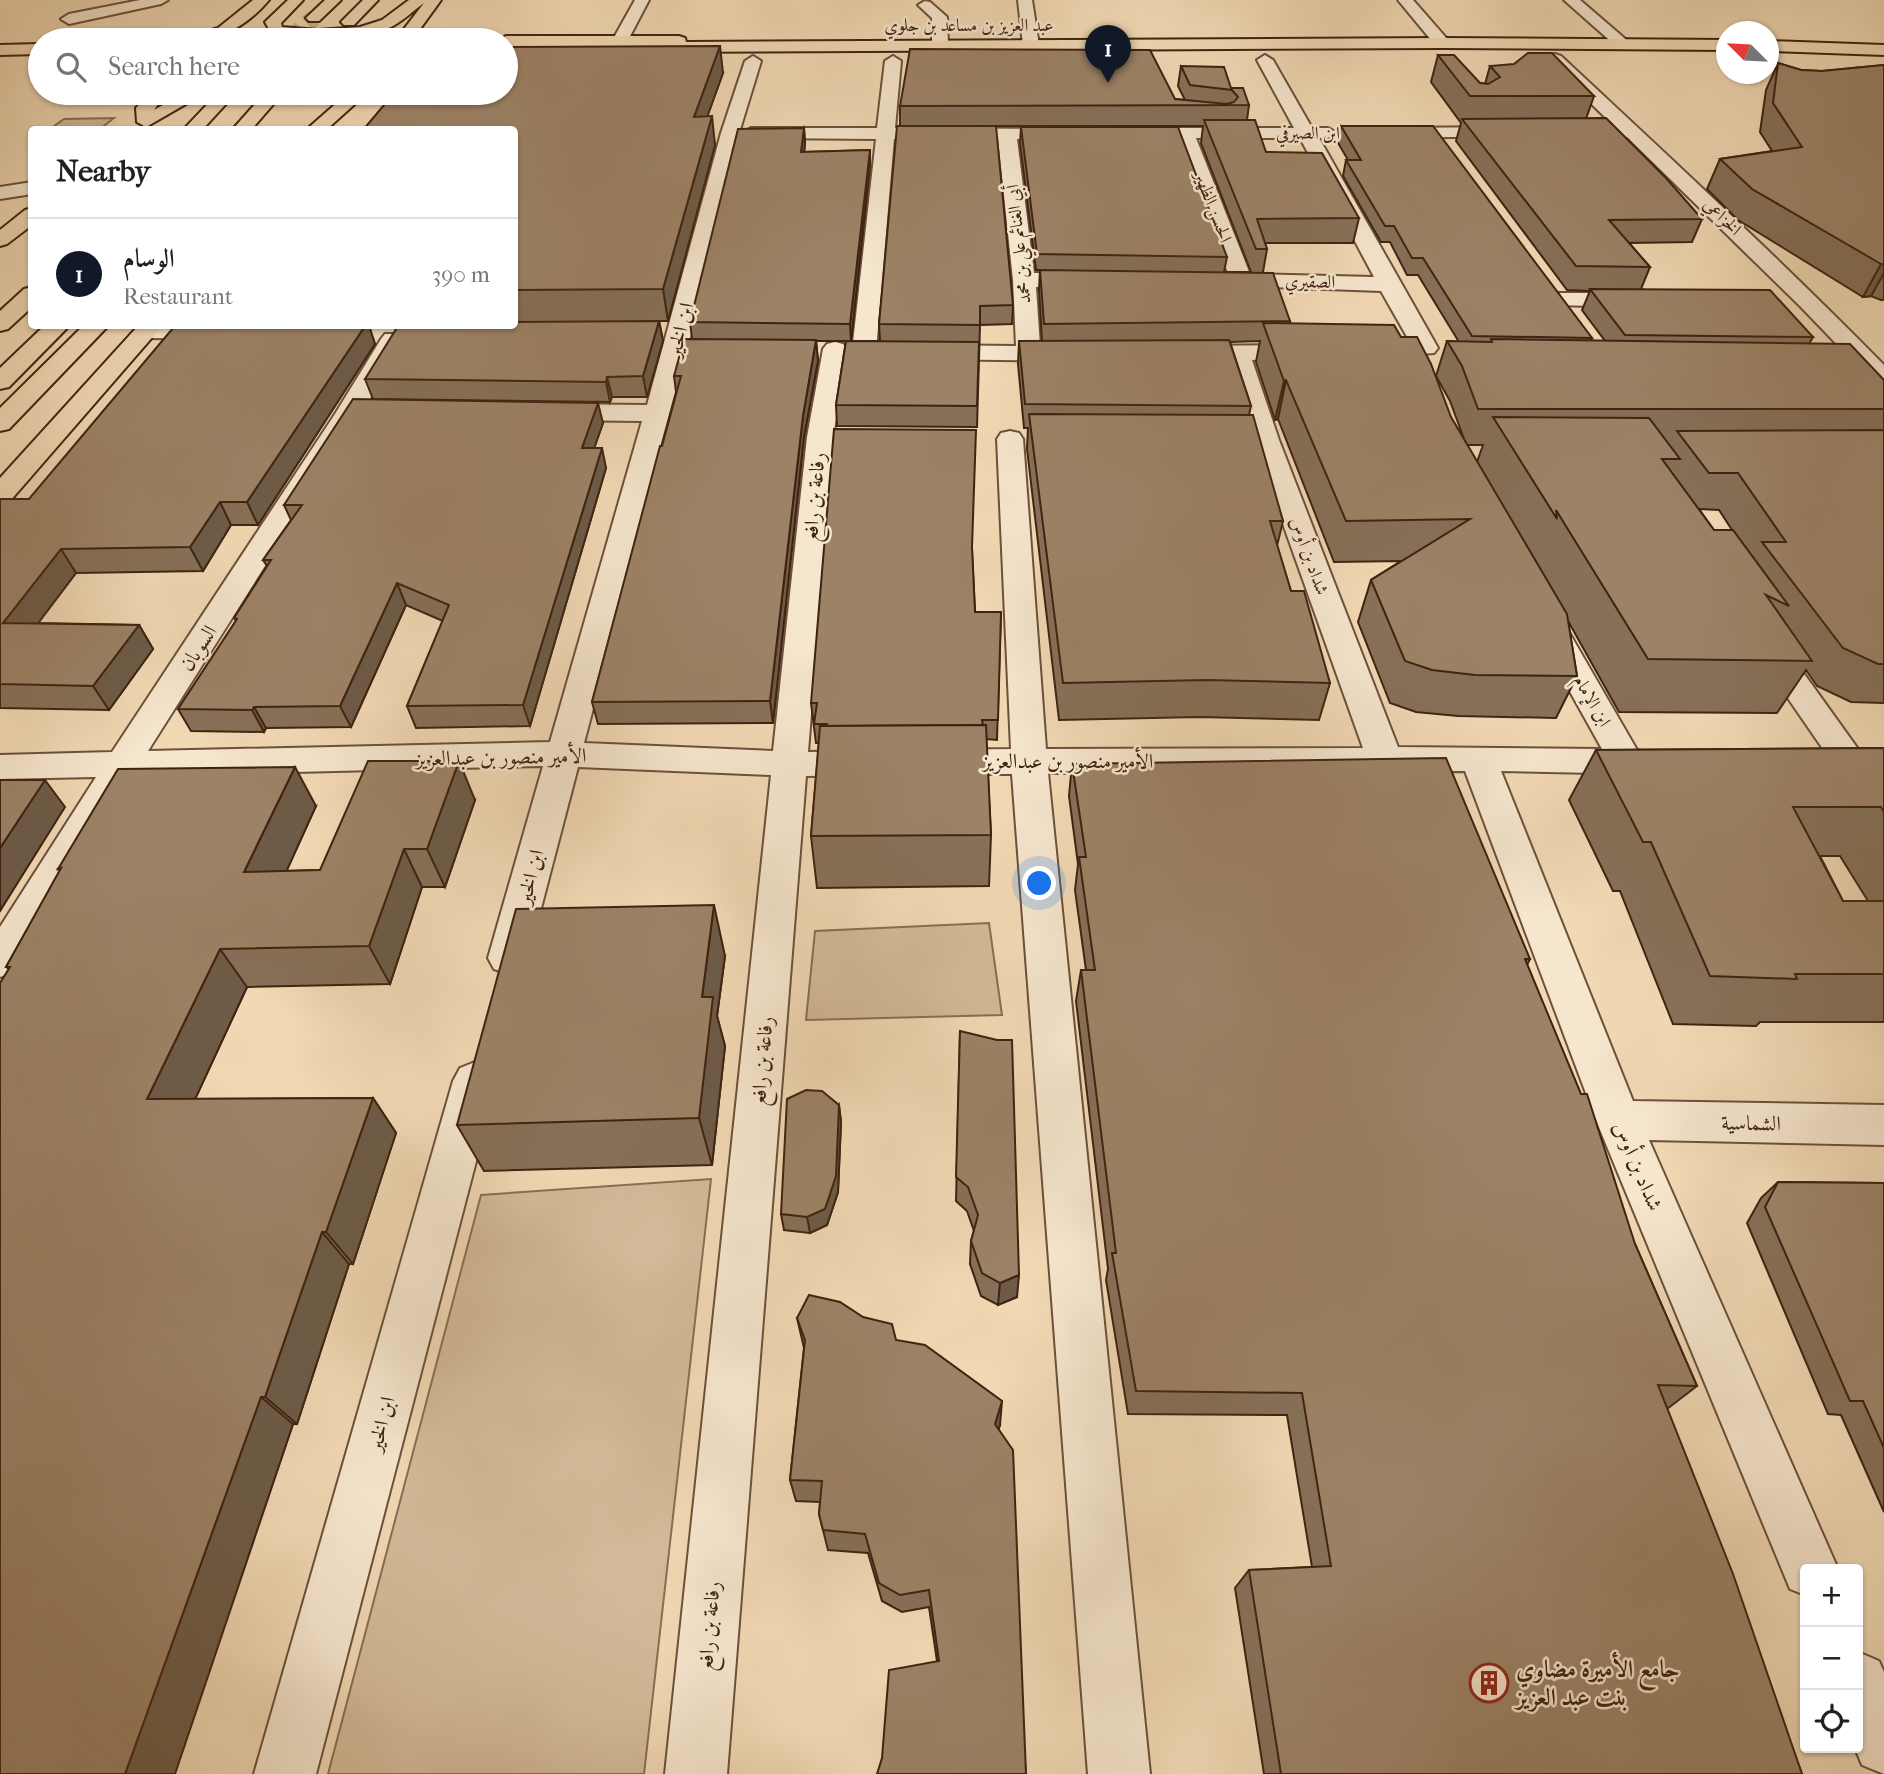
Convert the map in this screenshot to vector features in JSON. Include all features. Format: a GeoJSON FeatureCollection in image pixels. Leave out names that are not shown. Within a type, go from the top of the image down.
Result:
{"type":"FeatureCollection","features":[{"type":"Feature","properties":{"kind":"main road"},"geometry":{"type":"LineString","coordinates":[[227,28],[262,0]]}},
{"type":"Feature","properties":{"kind":"main road"},"geometry":{"type":"LineString","coordinates":[[265,28],[262,22],[284,0]]}},
{"type":"Feature","properties":{"kind":"main road"},"geometry":{"type":"LineString","coordinates":[[275,28],[273,23],[296,0]]}},
{"type":"Feature","properties":{"kind":"main road"},"geometry":{"type":"LineString","coordinates":[[314,18],[334,0]]}},
{"type":"Feature","properties":{"kind":"main road"},"geometry":{"type":"LineString","coordinates":[[348,22],[371,0]]}},
{"type":"Feature","properties":{"kind":"main road"},"geometry":{"type":"LineString","coordinates":[[372,28],[387,23],[419,0]]}},
{"type":"Feature","properties":{"kind":"main road"},"geometry":{"type":"LineString","coordinates":[[401,28],[432,0]]}},
{"type":"Feature","properties":{"kind":"main road"},"geometry":{"type":"LineString","coordinates":[[413,28],[432,0]]}},
{"type":"Feature","properties":{"kind":"main road"},"geometry":{"type":"LineString","coordinates":[[518,41],[716,41],[757,54]]}},
{"type":"Feature","properties":{"kind":"main road","name":"عبد العزيز بن مساعد بن جلوي"},"geometry":{"type":"LineString","coordinates":[[644,61],[940,44],[1716,45]]}},
{"type":"Feature","properties":{"kind":"main road"},"geometry":{"type":"LineString","coordinates":[[1779,46],[1884,49]]}},
{"type":"Feature","properties":{"kind":"main road","name":"عبد العزيز بن مساعد بن جلوي"},"geometry":{"type":"LineString","coordinates":[[518,47],[893,61],[1555,58],[1716,61]]}},
{"type":"Feature","properties":{"kind":"main road"},"geometry":{"type":"LineString","coordinates":[[0,50],[28,49]]}},
{"type":"Feature","properties":{"kind":"main road"},"geometry":{"type":"LineString","coordinates":[[1779,62],[1884,64]]}},
{"type":"Feature","properties":{"kind":"main road"},"geometry":{"type":"LineString","coordinates":[[141,126],[147,105]]}},
{"type":"Feature","properties":{"kind":"main road"},"geometry":{"type":"LineString","coordinates":[[141,126],[163,105]]}},
{"type":"Feature","properties":{"kind":"main road"},"geometry":{"type":"LineString","coordinates":[[141,126],[176,105]]}},
{"type":"Feature","properties":{"kind":"main road"},"geometry":{"type":"LineString","coordinates":[[196,126],[216,105]]}},
{"type":"Feature","properties":{"kind":"main road"},"geometry":{"type":"LineString","coordinates":[[245,126],[263,105]]}},
{"type":"Feature","properties":{"kind":"main road"},"geometry":{"type":"LineString","coordinates":[[307,126],[325,105]]}},
{"type":"Feature","properties":{"kind":"main road"},"geometry":{"type":"LineString","coordinates":[[320,126],[344,105]]}},
{"type":"Feature","properties":{"kind":"main road"},"geometry":{"type":"LineString","coordinates":[[0,240],[28,216]]}},
{"type":"Feature","properties":{"kind":"main road"},"geometry":{"type":"LineString","coordinates":[[0,324],[28,298]]}},
{"type":"Feature","properties":{"kind":"main road"},"geometry":{"type":"LineString","coordinates":[[0,382],[54,329]]}},
{"type":"Feature","properties":{"kind":"main road"},"geometry":{"type":"LineString","coordinates":[[0,424],[93,329]]}},
{"type":"Feature","properties":{"kind":"main road"},"geometry":{"type":"LineString","coordinates":[[0,495],[147,329]]}},
{"type":"Feature","properties":{"kind":"street"},"geometry":{"type":"LineString","coordinates":[[69,19],[161,0]]}},
{"type":"Feature","properties":{"kind":"street"},"geometry":{"type":"LineString","coordinates":[[620,41],[642,0]]}},
{"type":"Feature","properties":{"kind":"street"},"geometry":{"type":"LineString","coordinates":[[1025,0],[1031,45]]}},
{"type":"Feature","properties":{"kind":"street"},"geometry":{"type":"LineString","coordinates":[[1405,0],[1442,43]]}},
{"type":"Feature","properties":{"kind":"street"},"geometry":{"type":"LineString","coordinates":[[1570,0],[1622,43]]}},
{"type":"Feature","properties":{"kind":"street"},"geometry":{"type":"LineString","coordinates":[[925,5],[939,17],[940,44]]}},
{"type":"Feature","properties":{"kind":"street","name":"ابن الخير"},"geometry":{"type":"LineString","coordinates":[[498,996],[677,340],[730,133],[757,54]]}},
{"type":"Feature","properties":{"kind":"street","name":"الخزاعي"},"geometry":{"type":"LineString","coordinates":[[1555,58],[1809,302],[1879,374]]}},
{"type":"Feature","properties":{"kind":"street"},"geometry":{"type":"LineString","coordinates":[[1153,353],[1335,351],[1419,360],[1387,284],[1307,132],[1265,60]]}},
{"type":"Feature","properties":{"kind":"street","name":"رفاعة بن رافع"},"geometry":{"type":"LineString","coordinates":[[696,1774],[790,764],[833,437],[836,350],[885,133],[893,61]]}},
{"type":"Feature","properties":{"kind":"street"},"geometry":{"type":"LineString","coordinates":[[1185,124],[1266,115]]}},
{"type":"Feature","properties":{"kind":"street","name":"ابن الصيرفي"},"geometry":{"type":"LineString","coordinates":[[1116,134],[1185,124],[1345,133]]}},
{"type":"Feature","properties":{"kind":"street","name":"الحسن الظهير"},"geometry":{"type":"LineString","coordinates":[[1185,124],[1241,280]]}},
{"type":"Feature","properties":{"kind":"street","name":"ابن الصيرفي"},"geometry":{"type":"LineString","coordinates":[[1371,133],[1527,132]]}},
{"type":"Feature","properties":{"kind":"street"},"geometry":{"type":"LineString","coordinates":[[1554,132],[1634,132]]}},
{"type":"Feature","properties":{"kind":"street"},"geometry":{"type":"LineString","coordinates":[[730,133],[1089,134]]}},
{"type":"Feature","properties":{"kind":"street"},"geometry":{"type":"LineString","coordinates":[[1434,133],[1450,149]]}},
{"type":"Feature","properties":{"kind":"street","name":"أبي الغنائم علي بن محمد"},"geometry":{"type":"LineString","coordinates":[[1007,135],[1024,280],[1028,354]]}},
{"type":"Feature","properties":{"kind":"street"},"geometry":{"type":"LineString","coordinates":[[0,193],[28,189]]}},
{"type":"Feature","properties":{"kind":"street"},"geometry":{"type":"LineString","coordinates":[[0,205],[28,211]]}},
{"type":"Feature","properties":{"kind":"street"},"geometry":{"type":"LineString","coordinates":[[1543,278],[1575,322]]}},
{"type":"Feature","properties":{"kind":"street"},"geometry":{"type":"LineString","coordinates":[[1024,280],[1118,280]]}},
{"type":"Feature","properties":{"kind":"street","name":"الصقيري"},"geometry":{"type":"LineString","coordinates":[[1200,280],[1387,284]]}},
{"type":"Feature","properties":{"kind":"street"},"geometry":{"type":"LineString","coordinates":[[1559,300],[1656,300]]}},
{"type":"Feature","properties":{"kind":"street"},"geometry":{"type":"LineString","coordinates":[[1781,301],[1809,302]]}},
{"type":"Feature","properties":{"kind":"street"},"geometry":{"type":"LineString","coordinates":[[172,329],[243,332]]}},
{"type":"Feature","properties":{"kind":"street","name":"السوبان"},"geometry":{"type":"LineString","coordinates":[[0,961],[121,766],[365,410],[391,334]]}},
{"type":"Feature","properties":{"kind":"street"},"geometry":{"type":"LineString","coordinates":[[836,350],[1098,354]]}},
{"type":"Feature","properties":{"kind":"street","name":"شداد بن أوس"},"geometry":{"type":"LineString","coordinates":[[1237,352],[1252,440],[1385,759]]}},
{"type":"Feature","properties":{"kind":"street"},"geometry":{"type":"LineString","coordinates":[[1848,370],[1879,374]]}},
{"type":"Feature","properties":{"kind":"street"},"geometry":{"type":"LineString","coordinates":[[518,412],[657,414]]}},
{"type":"Feature","properties":{"kind":"street"},"geometry":{"type":"LineString","coordinates":[[1010,439],[1029,761],[1119,1774]]}},
{"type":"Feature","properties":{"kind":"street","name":"ابن الإمام"},"geometry":{"type":"LineString","coordinates":[[1540,609],[1627,762]]}},
{"type":"Feature","properties":{"kind":"street"},"geometry":{"type":"LineString","coordinates":[[1753,624],[1846,757]]}},
{"type":"Feature","properties":{"kind":"street","name":"الأمير منصور بن عبدالعزيز"},"geometry":{"type":"LineString","coordinates":[[0,767],[564,754],[790,764],[1385,759],[1668,761]]}},
{"type":"Feature","properties":{"kind":"street"},"geometry":{"type":"LineString","coordinates":[[1805,758],[1884,757]]}},
{"type":"Feature","properties":{"kind":"street","name":"شداد بن أوس"},"geometry":{"type":"LineString","coordinates":[[1478,759],[1618,1120],[1808,1564]]}},
{"type":"Feature","properties":{"kind":"street","name":"ابن الخير"},"geometry":{"type":"LineString","coordinates":[[285,1774],[483,1049]]}},
{"type":"Feature","properties":{"kind":"street","name":"الشماسية"},"geometry":{"type":"LineString","coordinates":[[1618,1120],[1884,1125]]}},
{"type":"Feature","properties":{"kind":"street"},"geometry":{"type":"LineString","coordinates":[[1861,1690],[1884,1743]]}},
{"type":"Feature","properties":{"kind":"shaded area"},"geometry":{"type":"Polygon","coordinates":[[[114,118],[104,126],[54,126],[64,119],[114,118]]]}},
{"type":"Feature","properties":{"kind":"shaded area"},"geometry":{"type":"Polygon","coordinates":[[[989,923],[1002,1015],[806,1020],[815,931],[989,923]]]}},
{"type":"Feature","properties":{"kind":"shaded area"},"geometry":{"type":"Polygon","coordinates":[[[711,1179],[644,1774],[328,1774],[481,1195],[711,1179]]]}},
{"type":"Feature","properties":{"kind":"building"},"geometry":{"type":"Polygon","coordinates":[[[720,46],[694,117],[712,116],[663,289],[518,290],[518,126],[366,126],[384,105],[518,105],[518,47],[720,46]]]}},
{"type":"Feature","properties":{"kind":"building"},"geometry":{"type":"Polygon","coordinates":[[[910,49],[1150,50],[1175,99],[1227,104],[1234,102],[1238,97],[1232,90],[1190,85],[1181,66],[1224,67],[1231,88],[1243,88],[1249,105],[900,106],[910,49]]]}},
{"type":"Feature","properties":{"kind":"building"},"geometry":{"type":"Polygon","coordinates":[[[1528,53],[1552,53],[1594,96],[1470,96],[1438,55],[1454,55],[1480,83],[1488,84],[1500,77],[1490,66],[1514,64],[1528,53]]]}},
{"type":"Feature","properties":{"kind":"building"},"geometry":{"type":"Polygon","coordinates":[[[1779,63],[1801,70],[1822,71],[1884,65],[1884,264],[1752,189],[1720,159],[1802,147],[1773,103],[1775,84],[1779,84],[1779,63]]]}},
{"type":"Feature","properties":{"kind":"building"},"geometry":{"type":"Polygon","coordinates":[[[1606,118],[1666,178],[1702,219],[1609,220],[1650,267],[1576,266],[1462,119],[1606,118]]]}},
{"type":"Feature","properties":{"kind":"building"},"geometry":{"type":"Polygon","coordinates":[[[1204,120],[1255,120],[1266,152],[1322,153],[1359,218],[1257,219],[1267,249],[1256,249],[1204,120]]]}},
{"type":"Feature","properties":{"kind":"building"},"geometry":{"type":"Polygon","coordinates":[[[897,126],[996,126],[1013,305],[980,306],[980,325],[879,324],[897,126]]]}},
{"type":"Feature","properties":{"kind":"building"},"geometry":{"type":"Polygon","coordinates":[[[1341,126],[1433,126],[1592,338],[1472,336],[1423,258],[1412,258],[1394,226],[1385,226],[1346,160],[1361,160],[1341,126]]]}},
{"type":"Feature","properties":{"kind":"building"},"geometry":{"type":"Polygon","coordinates":[[[1021,127],[1178,127],[1227,257],[1037,254],[1021,127]]]}},
{"type":"Feature","properties":{"kind":"building"},"geometry":{"type":"Polygon","coordinates":[[[804,128],[801,152],[870,150],[850,324],[690,322],[738,129],[804,128]]]}},
{"type":"Feature","properties":{"kind":"building"},"geometry":{"type":"Polygon","coordinates":[[[1040,270],[1273,273],[1290,321],[1044,324],[1040,270]]]}},
{"type":"Feature","properties":{"kind":"building"},"geometry":{"type":"Polygon","coordinates":[[[1590,289],[1770,290],[1813,337],[1625,335],[1590,289]]]}},
{"type":"Feature","properties":{"kind":"building"},"geometry":{"type":"Polygon","coordinates":[[[659,321],[643,376],[607,377],[606,382],[365,379],[396,329],[518,329],[518,322],[659,321]]]}},
{"type":"Feature","properties":{"kind":"building"},"geometry":{"type":"Polygon","coordinates":[[[1263,323],[1394,325],[1401,337],[1417,337],[1431,364],[1451,417],[1567,614],[1577,676],[1475,675],[1432,670],[1405,661],[1371,580],[1470,519],[1346,521],[1286,380],[1284,381],[1263,323]]]}},
{"type":"Feature","properties":{"kind":"building"},"geometry":{"type":"Polygon","coordinates":[[[172,329],[363,329],[247,502],[220,502],[190,547],[61,549],[3,623],[139,625],[93,686],[0,684],[0,499],[29,499],[172,329]]]}},
{"type":"Feature","properties":{"kind":"building"},"geometry":{"type":"Polygon","coordinates":[[[684,339],[816,340],[803,416],[770,701],[592,702],[681,376],[674,376],[684,339]]]}},
{"type":"Feature","properties":{"kind":"building"},"geometry":{"type":"Polygon","coordinates":[[[1491,339],[1850,344],[1884,380],[1884,409],[1478,409],[1462,366],[1447,341],[1492,342],[1491,339]]]}},
{"type":"Feature","properties":{"kind":"building"},"geometry":{"type":"Polygon","coordinates":[[[1229,340],[1251,406],[1025,404],[1019,341],[1229,340]]]}},
{"type":"Feature","properties":{"kind":"building"},"geometry":{"type":"Polygon","coordinates":[[[846,341],[979,342],[977,406],[836,405],[846,341]]]}},
{"type":"Feature","properties":{"kind":"building"},"geometry":{"type":"Polygon","coordinates":[[[353,399],[598,403],[582,448],[602,448],[523,705],[407,706],[449,605],[397,583],[340,706],[254,707],[252,710],[178,709],[237,619],[234,618],[271,560],[263,560],[302,505],[284,505],[353,399]]]}},
{"type":"Feature","properties":{"kind":"building"},"geometry":{"type":"Polygon","coordinates":[[[1029,414],[1253,415],[1283,521],[1270,521],[1291,591],[1304,591],[1330,683],[1207,680],[1063,683],[1029,414]]]}},
{"type":"Feature","properties":{"kind":"building"},"geometry":{"type":"Polygon","coordinates":[[[1493,417],[1649,418],[1680,459],[1662,459],[1714,530],[1733,530],[1789,606],[1766,595],[1812,661],[1648,659],[1556,510],[1557,519],[1493,417]]]}},
{"type":"Feature","properties":{"kind":"building"},"geometry":{"type":"Polygon","coordinates":[[[834,429],[976,430],[972,547],[975,612],[1001,612],[998,720],[982,720],[983,725],[814,724],[817,703],[811,703],[834,429]]]}},
{"type":"Feature","properties":{"kind":"building"},"geometry":{"type":"Polygon","coordinates":[[[1884,430],[1884,664],[1878,664],[1843,648],[1762,542],[1786,542],[1738,473],[1709,473],[1677,431],[1884,430]]]}},
{"type":"Feature","properties":{"kind":"building"},"geometry":{"type":"Polygon","coordinates":[[[986,725],[991,835],[811,836],[820,726],[986,725]]]}},
{"type":"Feature","properties":{"kind":"building"},"geometry":{"type":"Polygon","coordinates":[[[1884,748],[1884,812],[1881,807],[1793,807],[1843,901],[1884,901],[1884,974],[1795,974],[1797,979],[1710,976],[1651,842],[1643,842],[1596,750],[1884,748]]]}},
{"type":"Feature","properties":{"kind":"building"},"geometry":{"type":"Polygon","coordinates":[[[1446,758],[1530,959],[1525,959],[1581,1094],[1587,1094],[1635,1244],[1697,1386],[1658,1385],[1733,1574],[1802,1774],[1281,1774],[1249,1570],[1331,1566],[1302,1393],[1136,1391],[1112,1253],[1116,1253],[1081,970],[1095,970],[1079,857],[1086,857],[1072,764],[1446,758]]]}},
{"type":"Feature","properties":{"kind":"building"},"geometry":{"type":"Polygon","coordinates":[[[368,761],[459,761],[427,849],[404,849],[369,946],[220,949],[147,1099],[373,1098],[326,1232],[322,1232],[265,1397],[261,1397],[125,1774],[0,1774],[0,983],[10,967],[6,967],[61,868],[58,869],[118,769],[295,767],[244,872],[320,870],[368,761]]]}},
{"type":"Feature","properties":{"kind":"building"},"geometry":{"type":"Polygon","coordinates":[[[0,780],[45,780],[0,848],[0,780]]]}},
{"type":"Feature","properties":{"kind":"building"},"geometry":{"type":"Polygon","coordinates":[[[714,905],[702,997],[713,997],[699,1118],[457,1125],[516,909],[714,905]]]}},
{"type":"Feature","properties":{"kind":"building"},"geometry":{"type":"Polygon","coordinates":[[[960,1031],[997,1040],[1012,1040],[1019,1275],[1000,1283],[982,1273],[971,1241],[978,1215],[968,1187],[956,1177],[960,1031]]]}},
{"type":"Feature","properties":{"kind":"building"},"geometry":{"type":"Polygon","coordinates":[[[806,1090],[822,1091],[839,1105],[836,1176],[825,1209],[807,1217],[781,1214],[787,1099],[806,1090]]]}},
{"type":"Feature","properties":{"kind":"building"},"geometry":{"type":"Polygon","coordinates":[[[1778,1182],[1884,1183],[1884,1448],[1863,1401],[1850,1401],[1765,1207],[1778,1182]]]}},
{"type":"Feature","properties":{"kind":"building"},"geometry":{"type":"Polygon","coordinates":[[[809,1295],[840,1302],[863,1317],[892,1324],[896,1340],[925,1345],[1002,1401],[995,1424],[1013,1450],[1026,1774],[877,1774],[882,1758],[889,1670],[939,1661],[929,1590],[900,1595],[879,1583],[865,1534],[823,1530],[819,1514],[822,1481],[790,1480],[805,1340],[797,1318],[809,1295]]]}},
{"type":"Feature","properties":{"kind":"tunnel"},"geometry":{"type":"LineString","coordinates":[[302,28],[314,18]]}},
{"type":"Feature","properties":{"kind":"place","name":"الوسام"},"geometry":{"type":"Point","coordinates":[1108,83]}},
{"type":"Feature","properties":{"kind":"place","name":"جامع الأميرة مضاوي بنت عبد العزيز"},"geometry":{"type":"Point","coordinates":[1489,1683]}}]}
